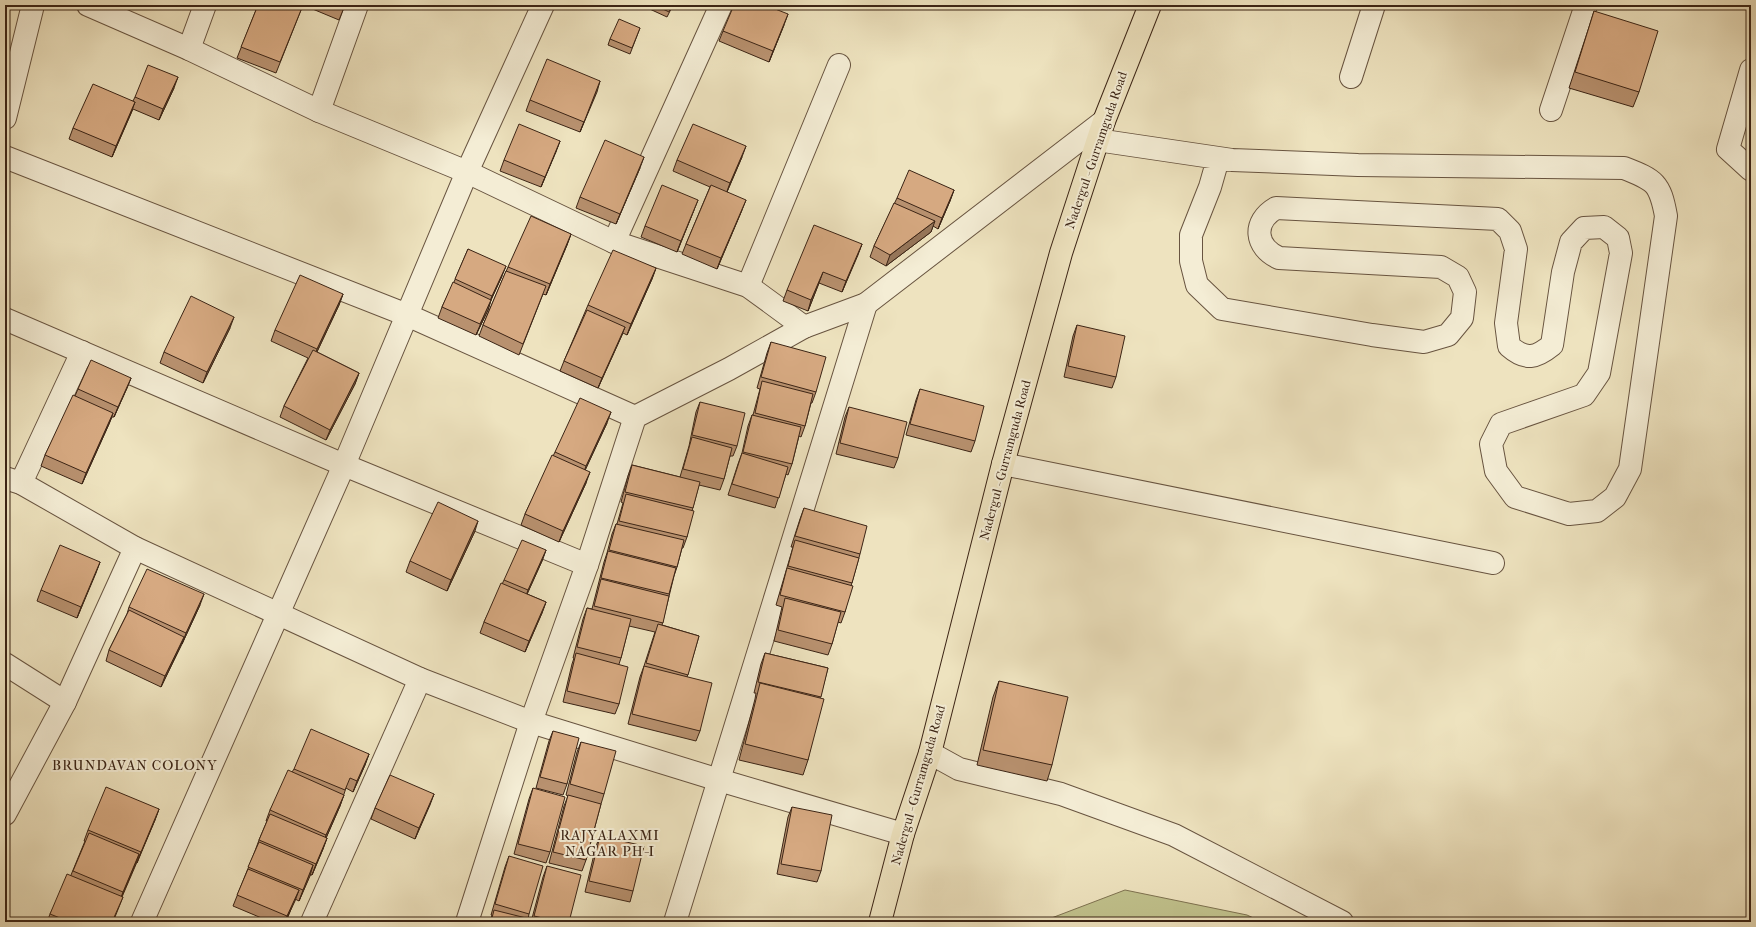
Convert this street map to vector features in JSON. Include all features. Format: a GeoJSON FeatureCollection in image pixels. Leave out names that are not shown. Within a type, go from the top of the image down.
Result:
{"type":"FeatureCollection","features":[{"type":"Feature","properties":{"kind":"main road","name":"Nadergul - Gurramguda Road"},"geometry":{"type":"LineString","coordinates":[[880,922],[903,834],[930,753],[1003,464],[1061,253],[1100,130],[1150,5]]}},
{"type":"Feature","properties":{"kind":"street"},"geometry":{"type":"LineString","coordinates":[[5,118],[33,5]]}},
{"type":"Feature","properties":{"kind":"street"},"geometry":{"type":"LineString","coordinates":[[88,5],[189,49],[319,112],[467,172],[614,242],[748,286],[804,328]]}},
{"type":"Feature","properties":{"kind":"street"},"geometry":{"type":"LineString","coordinates":[[189,49],[205,5]]}},
{"type":"Feature","properties":{"kind":"street"},"geometry":{"type":"LineString","coordinates":[[319,112],[357,5]]}},
{"type":"Feature","properties":{"kind":"street"},"geometry":{"type":"LineString","coordinates":[[142,922],[344,465],[467,172],[543,5]]}},
{"type":"Feature","properties":{"kind":"street"},"geometry":{"type":"LineString","coordinates":[[614,242],[720,5]]}},
{"type":"Feature","properties":{"kind":"street"},"geometry":{"type":"LineString","coordinates":[[1352,77],[1374,5]]}},
{"type":"Feature","properties":{"kind":"street"},"geometry":{"type":"LineString","coordinates":[[1551,110],[1586,5]]}},
{"type":"Feature","properties":{"kind":"street"},"geometry":{"type":"LineString","coordinates":[[748,286],[839,65]]}},
{"type":"Feature","properties":{"kind":"street"},"geometry":{"type":"LineString","coordinates":[[1751,70],[1728,149],[1751,170]]}},
{"type":"Feature","properties":{"kind":"street"},"geometry":{"type":"LineString","coordinates":[[467,922],[530,722],[587,565],[635,417],[729,369],[804,328],[866,304],[1100,130],[1218,159],[1358,165],[1624,168],[1648,178],[1662,194],[1666,216],[1630,469],[1615,496],[1597,510],[1569,514],[1515,496],[1496,471],[1491,444],[1501,424],[1584,395],[1599,373],[1621,253],[1618,238],[1604,227],[1584,228],[1571,242],[1563,272],[1552,345],[1540,355],[1532,356],[1518,354],[1509,346],[1506,323],[1516,249],[1510,231],[1498,219],[1276,208],[1268,213],[1262,220],[1259,229],[1261,242],[1269,253],[1279,258],[1441,267],[1458,277],[1465,292],[1462,318],[1448,335],[1424,342],[1372,335],[1222,308],[1196,286],[1191,261],[1191,235],[1210,187],[1218,159]]}},
{"type":"Feature","properties":{"kind":"street"},"geometry":{"type":"LineString","coordinates":[[5,157],[407,315],[635,417]]}},
{"type":"Feature","properties":{"kind":"street"},"geometry":{"type":"LineString","coordinates":[[675,922],[866,304]]}},
{"type":"Feature","properties":{"kind":"street"},"geometry":{"type":"LineString","coordinates":[[5,319],[344,465],[587,565]]}},
{"type":"Feature","properties":{"kind":"street"},"geometry":{"type":"LineString","coordinates":[[82,352],[13,480],[135,548],[420,679],[530,722],[718,780],[903,834]]}},
{"type":"Feature","properties":{"kind":"street"},"geometry":{"type":"LineString","coordinates":[[1003,464],[1494,563]]}},
{"type":"Feature","properties":{"kind":"street"},"geometry":{"type":"LineString","coordinates":[[5,814],[65,702],[135,548]]}},
{"type":"Feature","properties":{"kind":"street"},"geometry":{"type":"LineString","coordinates":[[5,664],[65,702]]}},
{"type":"Feature","properties":{"kind":"street"},"geometry":{"type":"LineString","coordinates":[[312,922],[420,679]]}},
{"type":"Feature","properties":{"kind":"street"},"geometry":{"type":"LineString","coordinates":[[930,753],[960,769],[1061,794],[1174,835],[1342,922]]}},
{"type":"Feature","properties":{"kind":"green space"},"geometry":{"type":"Polygon","coordinates":[[[1125,890],[1247,915],[1262,922],[1041,922],[1125,890]]]}},
{"type":"Feature","properties":{"kind":"building"},"geometry":{"type":"Polygon","coordinates":[[[258,5],[303,5],[280,62],[241,47],[258,5]]]}},
{"type":"Feature","properties":{"kind":"building"},"geometry":{"type":"Polygon","coordinates":[[[332,5],[345,5],[343,9],[332,5]]]}},
{"type":"Feature","properties":{"kind":"building"},"geometry":{"type":"Polygon","coordinates":[[[655,5],[672,5],[669,12],[655,5]]]}},
{"type":"Feature","properties":{"kind":"building"},"geometry":{"type":"Polygon","coordinates":[[[734,5],[765,5],[788,14],[773,51],[723,31],[734,5]]]}},
{"type":"Feature","properties":{"kind":"building"},"geometry":{"type":"Polygon","coordinates":[[[1594,11],[1658,31],[1639,92],[1575,72],[1594,11]]]}},
{"type":"Feature","properties":{"kind":"building"},"geometry":{"type":"Polygon","coordinates":[[[619,19],[640,28],[632,48],[610,39],[619,19]]]}},
{"type":"Feature","properties":{"kind":"building"},"geometry":{"type":"Polygon","coordinates":[[[547,59],[600,81],[584,122],[530,100],[547,59]]]}},
{"type":"Feature","properties":{"kind":"building"},"geometry":{"type":"Polygon","coordinates":[[[148,65],[178,77],[163,109],[135,97],[148,65]]]}},
{"type":"Feature","properties":{"kind":"building"},"geometry":{"type":"Polygon","coordinates":[[[93,84],[135,102],[116,146],[73,128],[93,84]]]}},
{"type":"Feature","properties":{"kind":"building"},"geometry":{"type":"Polygon","coordinates":[[[519,124],[560,141],[545,177],[504,160],[519,124]]]}},
{"type":"Feature","properties":{"kind":"building"},"geometry":{"type":"Polygon","coordinates":[[[693,124],[746,146],[730,183],[677,160],[693,124]]]}},
{"type":"Feature","properties":{"kind":"building"},"geometry":{"type":"Polygon","coordinates":[[[605,140],[644,157],[620,214],[580,197],[605,140]]]}},
{"type":"Feature","properties":{"kind":"building"},"geometry":{"type":"Polygon","coordinates":[[[909,170],[954,190],[942,218],[897,198],[909,170]]]}},
{"type":"Feature","properties":{"kind":"building"},"geometry":{"type":"Polygon","coordinates":[[[662,185],[698,200],[681,241],[645,226],[662,185]]]}},
{"type":"Feature","properties":{"kind":"building"},"geometry":{"type":"Polygon","coordinates":[[[711,185],[746,200],[721,258],[686,244],[711,185]]]}},
{"type":"Feature","properties":{"kind":"building"},"geometry":{"type":"Polygon","coordinates":[[[894,203],[935,221],[890,255],[874,246],[894,203]]]}},
{"type":"Feature","properties":{"kind":"building"},"geometry":{"type":"Polygon","coordinates":[[[531,216],[571,234],[550,284],[508,267],[531,216]]]}},
{"type":"Feature","properties":{"kind":"building"},"geometry":{"type":"Polygon","coordinates":[[[814,225],[862,244],[846,281],[823,272],[811,300],[787,290],[814,225]]]}},
{"type":"Feature","properties":{"kind":"building"},"geometry":{"type":"Polygon","coordinates":[[[468,249],[506,266],[492,296],[455,279],[468,249]]]}},
{"type":"Feature","properties":{"kind":"building"},"geometry":{"type":"Polygon","coordinates":[[[613,250],[656,268],[631,324],[588,305],[613,250]]]}},
{"type":"Feature","properties":{"kind":"building"},"geometry":{"type":"Polygon","coordinates":[[[506,271],[546,286],[523,344],[483,325],[506,271]]]}},
{"type":"Feature","properties":{"kind":"building"},"geometry":{"type":"Polygon","coordinates":[[[300,275],[343,294],[317,349],[275,330],[300,275]]]}},
{"type":"Feature","properties":{"kind":"building"},"geometry":{"type":"Polygon","coordinates":[[[453,282],[491,300],[480,324],[442,307],[453,282]]]}},
{"type":"Feature","properties":{"kind":"building"},"geometry":{"type":"Polygon","coordinates":[[[191,296],[234,317],[207,372],[164,352],[191,296]]]}},
{"type":"Feature","properties":{"kind":"building"},"geometry":{"type":"Polygon","coordinates":[[[587,310],[625,327],[602,378],[564,361],[587,310]]]}},
{"type":"Feature","properties":{"kind":"building"},"geometry":{"type":"Polygon","coordinates":[[[1077,325],[1125,336],[1116,377],[1068,366],[1077,325]]]}},
{"type":"Feature","properties":{"kind":"building"},"geometry":{"type":"Polygon","coordinates":[[[771,342],[826,357],[816,392],[761,377],[771,342]]]}},
{"type":"Feature","properties":{"kind":"building"},"geometry":{"type":"Polygon","coordinates":[[[313,350],[359,373],[330,430],[284,406],[313,350]]]}},
{"type":"Feature","properties":{"kind":"building"},"geometry":{"type":"Polygon","coordinates":[[[91,360],[131,378],[118,407],[78,389],[91,360]]]}},
{"type":"Feature","properties":{"kind":"building"},"geometry":{"type":"Polygon","coordinates":[[[762,381],[813,394],[805,426],[755,413],[762,381]]]}},
{"type":"Feature","properties":{"kind":"building"},"geometry":{"type":"Polygon","coordinates":[[[920,389],[984,406],[975,441],[910,424],[920,389]]]}},
{"type":"Feature","properties":{"kind":"building"},"geometry":{"type":"Polygon","coordinates":[[[73,395],[113,413],[86,473],[45,455],[73,395]]]}},
{"type":"Feature","properties":{"kind":"building"},"geometry":{"type":"Polygon","coordinates":[[[580,398],[611,412],[586,466],[555,452],[580,398]]]}},
{"type":"Feature","properties":{"kind":"building"},"geometry":{"type":"Polygon","coordinates":[[[700,402],[745,413],[737,446],[692,435],[700,402]]]}},
{"type":"Feature","properties":{"kind":"building"},"geometry":{"type":"Polygon","coordinates":[[[849,407],[907,422],[898,458],[840,443],[849,407]]]}},
{"type":"Feature","properties":{"kind":"building"},"geometry":{"type":"Polygon","coordinates":[[[752,415],[801,427],[792,464],[743,452],[752,415]]]}},
{"type":"Feature","properties":{"kind":"building"},"geometry":{"type":"Polygon","coordinates":[[[692,437],[732,448],[724,479],[683,469],[692,437]]]}},
{"type":"Feature","properties":{"kind":"building"},"geometry":{"type":"Polygon","coordinates":[[[742,453],[788,467],[779,498],[732,484],[742,453]]]}},
{"type":"Feature","properties":{"kind":"building"},"geometry":{"type":"Polygon","coordinates":[[[552,455],[590,472],[563,531],[525,514],[552,455]]]}},
{"type":"Feature","properties":{"kind":"building"},"geometry":{"type":"Polygon","coordinates":[[[632,465],[700,482],[693,508],[625,492],[632,465]]]}},
{"type":"Feature","properties":{"kind":"building"},"geometry":{"type":"Polygon","coordinates":[[[626,494],[694,511],[687,537],[619,521],[626,494]]]}},
{"type":"Feature","properties":{"kind":"building"},"geometry":{"type":"Polygon","coordinates":[[[438,502],[478,521],[451,580],[410,561],[438,502]]]}},
{"type":"Feature","properties":{"kind":"building"},"geometry":{"type":"Polygon","coordinates":[[[804,508],[867,526],[860,554],[795,536],[804,508]]]}},
{"type":"Feature","properties":{"kind":"building"},"geometry":{"type":"Polygon","coordinates":[[[616,524],[684,540],[677,567],[609,550],[616,524]]]}},
{"type":"Feature","properties":{"kind":"building"},"geometry":{"type":"Polygon","coordinates":[[[522,540],[546,550],[528,590],[504,580],[522,540]]]}},
{"type":"Feature","properties":{"kind":"building"},"geometry":{"type":"Polygon","coordinates":[[[795,540],[859,558],[852,583],[788,566],[795,540]]]}},
{"type":"Feature","properties":{"kind":"building"},"geometry":{"type":"Polygon","coordinates":[[[60,545],[100,562],[81,607],[41,590],[60,545]]]}},
{"type":"Feature","properties":{"kind":"building"},"geometry":{"type":"Polygon","coordinates":[[[608,551],[676,568],[669,594],[601,578],[608,551]]]}},
{"type":"Feature","properties":{"kind":"building"},"geometry":{"type":"Polygon","coordinates":[[[787,568],[853,586],[845,612],[780,595],[787,568]]]}},
{"type":"Feature","properties":{"kind":"building"},"geometry":{"type":"Polygon","coordinates":[[[147,569],[204,594],[186,633],[129,607],[147,569]]]}},
{"type":"Feature","properties":{"kind":"building"},"geometry":{"type":"Polygon","coordinates":[[[601,579],[669,596],[663,623],[594,606],[601,579]]]}},
{"type":"Feature","properties":{"kind":"building"},"geometry":{"type":"Polygon","coordinates":[[[501,583],[546,602],[529,641],[484,622],[501,583]]]}},
{"type":"Feature","properties":{"kind":"building"},"geometry":{"type":"Polygon","coordinates":[[[785,598],[841,612],[832,644],[778,630],[785,598]]]}},
{"type":"Feature","properties":{"kind":"building"},"geometry":{"type":"Polygon","coordinates":[[[587,608],[631,619],[621,658],[577,647],[587,608]]]}},
{"type":"Feature","properties":{"kind":"building"},"geometry":{"type":"Polygon","coordinates":[[[129,610],[184,637],[165,676],[109,650],[129,610]]]}},
{"type":"Feature","properties":{"kind":"building"},"geometry":{"type":"Polygon","coordinates":[[[658,624],[699,636],[688,675],[646,663],[658,624]]]}},
{"type":"Feature","properties":{"kind":"building"},"geometry":{"type":"Polygon","coordinates":[[[576,653],[628,667],[619,704],[567,691],[576,653]]]}},
{"type":"Feature","properties":{"kind":"building"},"geometry":{"type":"Polygon","coordinates":[[[765,653],[828,668],[821,697],[758,682],[765,653]]]}},
{"type":"Feature","properties":{"kind":"building"},"geometry":{"type":"Polygon","coordinates":[[[644,666],[712,683],[700,731],[632,714],[644,666]]]}},
{"type":"Feature","properties":{"kind":"building"},"geometry":{"type":"Polygon","coordinates":[[[999,681],[1068,697],[1052,765],[983,750],[999,681]]]}},
{"type":"Feature","properties":{"kind":"building"},"geometry":{"type":"Polygon","coordinates":[[[760,683],[824,699],[808,760],[745,744],[760,683]]]}},
{"type":"Feature","properties":{"kind":"building"},"geometry":{"type":"Polygon","coordinates":[[[311,729],[369,754],[357,781],[350,778],[345,790],[294,769],[311,729]]]}},
{"type":"Feature","properties":{"kind":"building"},"geometry":{"type":"Polygon","coordinates":[[[553,731],[579,738],[567,784],[540,777],[553,731]]]}},
{"type":"Feature","properties":{"kind":"building"},"geometry":{"type":"Polygon","coordinates":[[[581,742],[616,751],[604,794],[570,784],[581,742]]]}},
{"type":"Feature","properties":{"kind":"building"},"geometry":{"type":"Polygon","coordinates":[[[288,770],[344,795],[326,835],[270,810],[288,770]]]}},
{"type":"Feature","properties":{"kind":"building"},"geometry":{"type":"Polygon","coordinates":[[[390,775],[434,794],[419,828],[375,808],[390,775]]]}},
{"type":"Feature","properties":{"kind":"building"},"geometry":{"type":"Polygon","coordinates":[[[106,787],[159,809],[141,852],[88,830],[106,787]]]}},
{"type":"Feature","properties":{"kind":"building"},"geometry":{"type":"Polygon","coordinates":[[[533,788],[565,797],[550,852],[518,844],[533,788]]]}},
{"type":"Feature","properties":{"kind":"building"},"geometry":{"type":"Polygon","coordinates":[[[568,795],[601,804],[586,860],[553,852],[568,795]]]}},
{"type":"Feature","properties":{"kind":"building"},"geometry":{"type":"Polygon","coordinates":[[[792,807],[832,815],[821,871],[781,864],[792,807]]]}},
{"type":"Feature","properties":{"kind":"building"},"geometry":{"type":"Polygon","coordinates":[[[270,814],[327,838],[316,864],[259,840],[270,814]]]}},
{"type":"Feature","properties":{"kind":"building"},"geometry":{"type":"Polygon","coordinates":[[[89,833],[139,854],[123,892],[73,871],[89,833]]]}},
{"type":"Feature","properties":{"kind":"building"},"geometry":{"type":"Polygon","coordinates":[[[600,836],[644,846],[633,891],[589,881],[600,836]]]}},
{"type":"Feature","properties":{"kind":"building"},"geometry":{"type":"Polygon","coordinates":[[[259,842],[313,865],[303,890],[248,867],[259,842]]]}},
{"type":"Feature","properties":{"kind":"building"},"geometry":{"type":"Polygon","coordinates":[[[509,856],[543,866],[529,914],[495,904],[509,856]]]}},
{"type":"Feature","properties":{"kind":"building"},"geometry":{"type":"Polygon","coordinates":[[[547,866],[581,875],[569,922],[560,922],[534,916],[547,866]]]}},
{"type":"Feature","properties":{"kind":"building"},"geometry":{"type":"Polygon","coordinates":[[[248,869],[299,890],[287,916],[237,895],[248,869]]]}},
{"type":"Feature","properties":{"kind":"building"},"geometry":{"type":"Polygon","coordinates":[[[67,874],[123,897],[112,922],[70,922],[50,914],[67,874]]]}},
{"type":"Feature","properties":{"kind":"building"},"geometry":{"type":"Polygon","coordinates":[[[494,910],[530,919],[529,922],[491,922],[494,910]]]}},
{"type":"Feature","properties":{"kind":"district","name":"BRUNDAVAN COLONY"},"geometry":{"type":"Point","coordinates":[135,765]}},
{"type":"Feature","properties":{"kind":"district","name":"RAJYALAXMI NAGAR PH-I"},"geometry":{"type":"Point","coordinates":[610,844]}}]}
